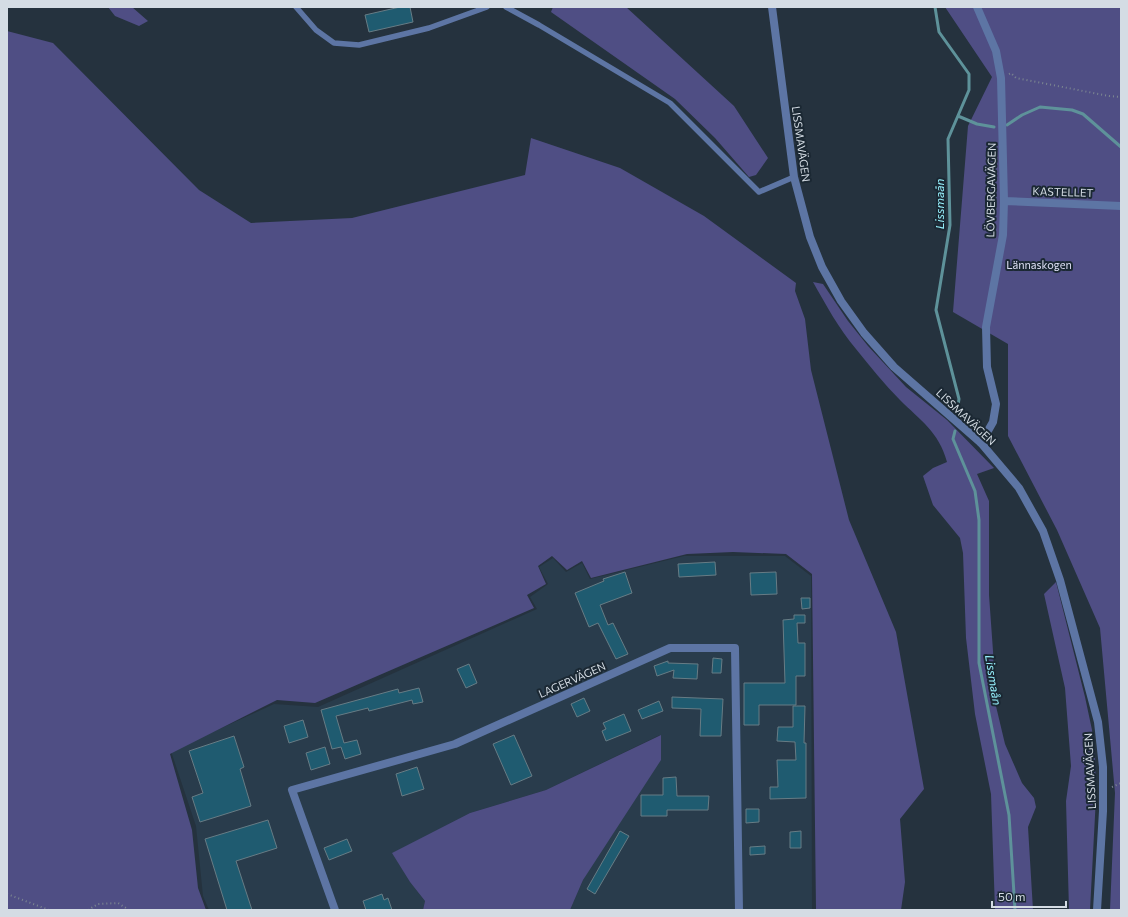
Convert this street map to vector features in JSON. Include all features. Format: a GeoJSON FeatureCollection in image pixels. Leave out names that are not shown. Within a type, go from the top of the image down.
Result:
{"type":"FeatureCollection","features":[{"type":"Feature","properties":{"kind":"street","name":"LISSMAVÄGEN"},"geometry":{"type":"LineString","coordinates":[[772,7],[794,177],[810,238],[822,267],[841,301],[864,333],[894,367],[981,443],[1019,488],[1043,531],[1060,580],[1098,722],[1103,767],[1103,811],[1098,910]]}},
{"type":"Feature","properties":{"kind":"street","name":"LÖVBERGAVÄGEN"},"geometry":{"type":"LineString","coordinates":[[977,7],[996,51],[1001,78],[1004,201],[1003,235],[986,327],[988,366],[996,404],[993,422],[981,443]]}},
{"type":"Feature","properties":{"kind":"street","name":"KASTELLET"},"geometry":{"type":"LineString","coordinates":[[1004,201],[1121,206]]}},
{"type":"Feature","properties":{"kind":"street","name":"LAGERVÄGEN"},"geometry":{"type":"LineString","coordinates":[[335,910],[292,790],[455,744],[670,648],[734,648],[739,910]]}},
{"type":"Feature","properties":{"kind":"lane"},"geometry":{"type":"LineString","coordinates":[[296,7],[316,30],[334,43],[359,44],[429,28],[487,7]]}},
{"type":"Feature","properties":{"kind":"lane"},"geometry":{"type":"LineString","coordinates":[[506,7],[670,103],[759,192],[794,177]]}},
{"type":"Feature","properties":{"kind":"path"},"geometry":{"type":"LineString","coordinates":[[1011,73],[1016,78],[1121,98]]}},
{"type":"Feature","properties":{"kind":"path"},"geometry":{"type":"LineString","coordinates":[[7,894],[49,910]]}},
{"type":"Feature","properties":{"kind":"path"},"geometry":{"type":"LineString","coordinates":[[88,910],[98,904],[118,903],[129,910]]}},
{"type":"Feature","properties":{"kind":"shaded area"},"geometry":{"type":"Polygon","coordinates":[[[684,556],[785,556],[811,576],[812,910],[570,910],[583,880],[660,735],[546,790],[470,813],[393,853],[410,882],[425,901],[423,910],[209,910],[203,896],[196,826],[171,751],[274,704],[318,707],[537,609],[530,597],[548,584],[539,567],[553,558],[566,572],[582,563],[590,579],[684,556]]]}},
{"type":"Feature","properties":{"kind":"green space"},"geometry":{"type":"Polygon","coordinates":[[[108,7],[132,7],[148,21],[139,26],[115,16],[108,7]]]}},
{"type":"Feature","properties":{"kind":"green space"},"geometry":{"type":"Polygon","coordinates":[[[553,7],[626,7],[734,106],[768,158],[756,175],[749,177],[715,138],[675,99],[551,12],[553,7]]]}},
{"type":"Feature","properties":{"kind":"green space","name":"Lännaskogen"},"geometry":{"type":"Polygon","coordinates":[[[945,7],[1121,7],[1121,910],[1110,910],[1115,793],[1100,628],[1057,530],[1008,436],[1008,344],[953,312],[968,126],[992,77],[945,7]]]}},
{"type":"Feature","properties":{"kind":"green space"},"geometry":{"type":"Polygon","coordinates":[[[7,31],[53,43],[199,190],[251,223],[352,218],[525,175],[531,138],[620,168],[704,216],[796,283],[795,291],[805,319],[811,370],[849,520],[896,632],[924,789],[900,819],[905,882],[901,910],[816,910],[812,574],[786,554],[733,552],[687,554],[591,578],[582,561],[567,570],[552,556],[538,566],[546,584],[527,595],[534,608],[315,703],[277,700],[170,754],[192,830],[198,888],[206,910],[7,910],[7,31]]]}},
{"type":"Feature","properties":{"kind":"green space"},"geometry":{"type":"Polygon","coordinates":[[[813,282],[823,284],[848,321],[868,346],[906,387],[947,420],[994,468],[977,474],[989,501],[989,595],[995,702],[1005,744],[1022,783],[1034,798],[1036,807],[1028,827],[1033,910],[995,910],[991,794],[975,714],[966,638],[963,553],[960,538],[933,505],[923,476],[933,468],[947,462],[944,452],[934,434],[922,420],[888,388],[850,341],[833,317],[813,282]]]}},
{"type":"Feature","properties":{"kind":"green space"},"geometry":{"type":"Polygon","coordinates":[[[1056,582],[1085,697],[1092,730],[1095,756],[1096,797],[1090,910],[1069,910],[1066,801],[1071,766],[1065,688],[1044,594],[1056,582]]]}},
{"type":"Feature","properties":{"kind":"green space"},"geometry":{"type":"Polygon","coordinates":[[[661,735],[661,760],[583,880],[570,910],[423,910],[425,901],[410,882],[392,853],[470,813],[546,790],[661,735]]]}},
{"type":"Feature","properties":{"kind":"building"},"geometry":{"type":"Polygon","coordinates":[[[400,7],[410,7],[413,22],[369,32],[365,15],[400,7]]]}},
{"type":"Feature","properties":{"kind":"building"},"geometry":{"type":"Polygon","coordinates":[[[715,562],[716,575],[679,577],[678,564],[715,562]]]}},
{"type":"Feature","properties":{"kind":"building"},"geometry":{"type":"Polygon","coordinates":[[[625,572],[632,593],[600,605],[608,625],[613,623],[628,654],[616,659],[598,623],[589,627],[575,593],[604,581],[603,579],[625,572]]]}},
{"type":"Feature","properties":{"kind":"building"},"geometry":{"type":"Polygon","coordinates":[[[776,572],[777,594],[751,595],[750,573],[776,572]]]}},
{"type":"Feature","properties":{"kind":"building"},"geometry":{"type":"Polygon","coordinates":[[[801,598],[810,598],[810,608],[802,609],[801,598]]]}},
{"type":"Feature","properties":{"kind":"building"},"geometry":{"type":"Polygon","coordinates":[[[794,615],[805,615],[805,623],[797,623],[798,643],[805,643],[805,676],[796,676],[796,705],[759,705],[759,725],[744,725],[744,683],[785,683],[783,620],[794,619],[794,615]]]}},
{"type":"Feature","properties":{"kind":"building"},"geometry":{"type":"Polygon","coordinates":[[[713,658],[722,659],[721,673],[712,673],[713,658]]]}},
{"type":"Feature","properties":{"kind":"building"},"geometry":{"type":"Polygon","coordinates":[[[668,661],[668,663],[698,664],[697,679],[673,678],[674,670],[657,676],[654,666],[668,661]]]}},
{"type":"Feature","properties":{"kind":"building"},"geometry":{"type":"Polygon","coordinates":[[[469,664],[477,683],[466,688],[457,669],[469,664]]]}},
{"type":"Feature","properties":{"kind":"building"},"geometry":{"type":"Polygon","coordinates":[[[419,688],[423,702],[413,704],[412,700],[369,711],[368,708],[336,716],[344,743],[357,740],[361,754],[345,759],[341,747],[332,749],[321,710],[398,689],[399,693],[419,688]]]}},
{"type":"Feature","properties":{"kind":"building"},"geometry":{"type":"Polygon","coordinates":[[[672,697],[723,699],[721,736],[700,736],[701,709],[672,708],[672,697]]]}},
{"type":"Feature","properties":{"kind":"building"},"geometry":{"type":"Polygon","coordinates":[[[584,698],[590,711],[577,717],[571,704],[584,698]]]}},
{"type":"Feature","properties":{"kind":"building"},"geometry":{"type":"Polygon","coordinates":[[[659,701],[663,711],[642,719],[638,710],[659,701]]]}},
{"type":"Feature","properties":{"kind":"building"},"geometry":{"type":"Polygon","coordinates":[[[793,706],[805,706],[804,743],[806,743],[806,798],[770,799],[770,787],[778,787],[777,760],[796,760],[795,742],[777,741],[778,727],[793,727],[793,706]]]}},
{"type":"Feature","properties":{"kind":"building"},"geometry":{"type":"Polygon","coordinates":[[[624,714],[631,731],[606,741],[602,731],[606,729],[603,723],[624,714]]]}},
{"type":"Feature","properties":{"kind":"building"},"geometry":{"type":"Polygon","coordinates":[[[303,720],[308,737],[289,743],[284,726],[303,720]]]}},
{"type":"Feature","properties":{"kind":"building"},"geometry":{"type":"Polygon","coordinates":[[[514,735],[532,776],[511,785],[493,744],[514,735]]]}},
{"type":"Feature","properties":{"kind":"building"},"geometry":{"type":"Polygon","coordinates":[[[234,736],[244,767],[240,769],[251,806],[200,822],[192,797],[203,793],[189,751],[234,736]]]}},
{"type":"Feature","properties":{"kind":"building"},"geometry":{"type":"Polygon","coordinates":[[[325,747],[330,764],[311,770],[306,753],[325,747]]]}},
{"type":"Feature","properties":{"kind":"building"},"geometry":{"type":"Polygon","coordinates":[[[417,767],[424,789],[402,796],[396,774],[417,767]]]}},
{"type":"Feature","properties":{"kind":"building"},"geometry":{"type":"Polygon","coordinates":[[[676,777],[677,796],[709,796],[708,810],[667,810],[667,816],[641,816],[641,795],[663,795],[663,778],[676,777]]]}},
{"type":"Feature","properties":{"kind":"building"},"geometry":{"type":"Polygon","coordinates":[[[746,809],[759,809],[759,822],[746,823],[746,809]]]}},
{"type":"Feature","properties":{"kind":"building"},"geometry":{"type":"Polygon","coordinates":[[[268,820],[277,848],[236,861],[252,910],[227,910],[205,839],[268,820]]]}},
{"type":"Feature","properties":{"kind":"building"},"geometry":{"type":"Polygon","coordinates":[[[620,831],[629,836],[595,894],[587,889],[620,831]]]}},
{"type":"Feature","properties":{"kind":"building"},"geometry":{"type":"Polygon","coordinates":[[[801,831],[801,848],[790,848],[790,832],[801,831]]]}},
{"type":"Feature","properties":{"kind":"building"},"geometry":{"type":"Polygon","coordinates":[[[347,839],[352,851],[329,860],[324,848],[347,839]]]}},
{"type":"Feature","properties":{"kind":"building"},"geometry":{"type":"Polygon","coordinates":[[[765,846],[765,854],[750,855],[750,847],[765,846]]]}},
{"type":"Feature","properties":{"kind":"building"},"geometry":{"type":"Polygon","coordinates":[[[382,894],[384,900],[388,898],[392,910],[366,910],[363,901],[382,894]]]}},
{"type":"Feature","properties":{"kind":"waterway","name":"Lissmaån"},"geometry":{"type":"LineString","coordinates":[[935,7],[939,32],[969,74],[969,90],[948,139],[950,225],[936,310],[959,399],[957,411]]}},
{"type":"Feature","properties":{"kind":"waterway"},"geometry":{"type":"LineString","coordinates":[[1007,125],[1022,115],[1040,107],[1072,110],[1083,114],[1121,147]]}},
{"type":"Feature","properties":{"kind":"waterway"},"geometry":{"type":"LineString","coordinates":[[958,116],[977,124],[994,127]]}},
{"type":"Feature","properties":{"kind":"waterway","name":"Lissmaån"},"geometry":{"type":"LineString","coordinates":[[955,431],[953,439],[975,491],[979,520],[979,663],[1009,815],[1015,910]]}}]}
